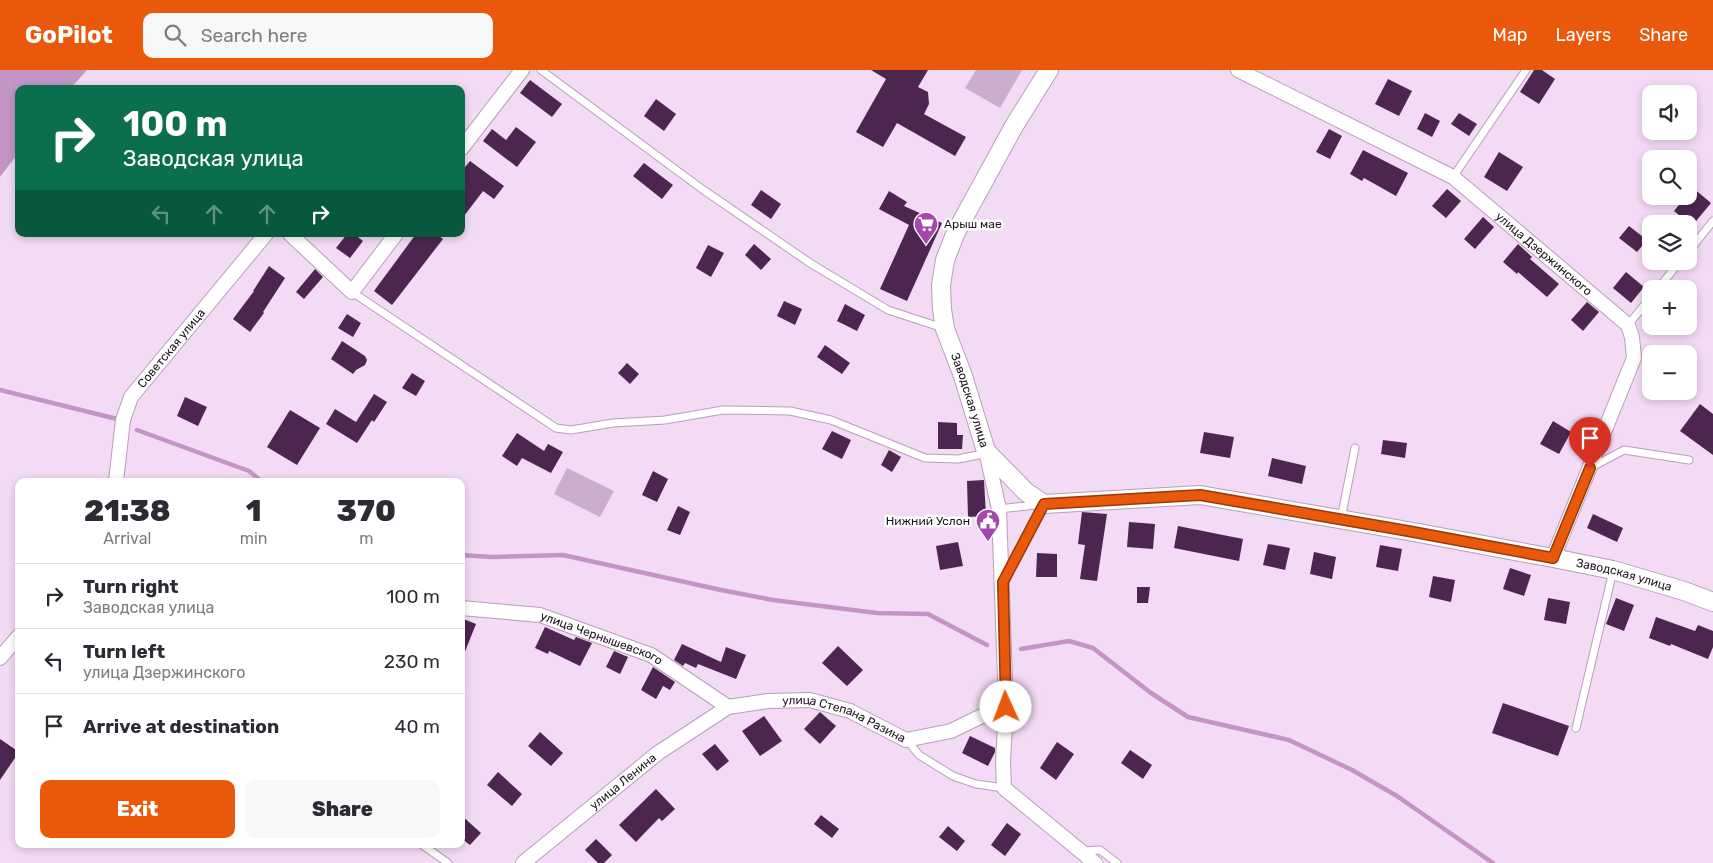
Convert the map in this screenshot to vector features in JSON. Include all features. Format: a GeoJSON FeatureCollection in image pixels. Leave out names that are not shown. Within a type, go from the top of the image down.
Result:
{"type":"FeatureCollection","features":[{"type":"Feature","properties":{"kind":"street"},"geometry":{"type":"LineString","coordinates":[[465,144],[522,70]]}},
{"type":"Feature","properties":{"kind":"street","name":"Заводская улица"},"geometry":{"type":"LineString","coordinates":[[1049,70],[1014,126],[956,232],[945,260],[941,285],[945,329],[963,376],[986,451],[1026,492],[1044,504],[1200,495],[1613,570],[1684,591],[1713,602]]}},
{"type":"Feature","properties":{"kind":"street","name":"улица Дзержинского"},"geometry":{"type":"LineString","coordinates":[[1238,70],[1453,177],[1628,325]]}},
{"type":"Feature","properties":{"kind":"street","name":"Советская улица"},"geometry":{"type":"LineString","coordinates":[[116,478],[123,420],[130,397],[263,237]]}},
{"type":"Feature","properties":{"kind":"street"},"geometry":{"type":"LineString","coordinates":[[293,237],[352,292],[394,237]]}},
{"type":"Feature","properties":{"kind":"street"},"geometry":{"type":"LineString","coordinates":[[1553,558],[1634,358],[1632,337],[1628,325]]}},
{"type":"Feature","properties":{"kind":"street"},"geometry":{"type":"LineString","coordinates":[[986,451],[999,509],[1003,582],[1006,707],[1003,761],[1004,788],[1095,863]]}},
{"type":"Feature","properties":{"kind":"street","name":"улица Чернышевского"},"geometry":{"type":"LineString","coordinates":[[465,608],[540,616],[651,655],[728,707]]}},
{"type":"Feature","properties":{"kind":"street"},"geometry":{"type":"LineString","coordinates":[[0,658],[15,641]]}},
{"type":"Feature","properties":{"kind":"street","name":"улица Степана Разина"},"geometry":{"type":"LineString","coordinates":[[728,707],[768,701],[810,700],[850,711],[906,740]]}},
{"type":"Feature","properties":{"kind":"street","name":"улица Ленина"},"geometry":{"type":"LineString","coordinates":[[523,863],[658,753],[728,707]]}},
{"type":"Feature","properties":{"kind":"street"},"geometry":{"type":"LineString","coordinates":[[906,740],[951,731],[988,713],[1006,707]]}},
{"type":"Feature","properties":{"kind":"lane"},"geometry":{"type":"LineString","coordinates":[[541,70],[702,189],[810,263],[888,310],[945,329]]}},
{"type":"Feature","properties":{"kind":"lane"},"geometry":{"type":"LineString","coordinates":[[1453,177],[1526,70]]}},
{"type":"Feature","properties":{"kind":"lane"},"geometry":{"type":"LineString","coordinates":[[1697,241],[1713,221]]}},
{"type":"Feature","properties":{"kind":"lane"},"geometry":{"type":"LineString","coordinates":[[1665,280],[1673,270]]}},
{"type":"Feature","properties":{"kind":"lane"},"geometry":{"type":"LineString","coordinates":[[352,292],[556,428],[571,430],[613,423],[665,420],[723,410],[790,411],[831,420],[925,458],[958,459],[978,455],[986,451]]}},
{"type":"Feature","properties":{"kind":"lane"},"geometry":{"type":"LineString","coordinates":[[1628,325],[1642,308]]}},
{"type":"Feature","properties":{"kind":"lane"},"geometry":{"type":"LineString","coordinates":[[1341,520],[1355,448]]}},
{"type":"Feature","properties":{"kind":"lane"},"geometry":{"type":"LineString","coordinates":[[1590,468],[1624,450],[1689,460]]}},
{"type":"Feature","properties":{"kind":"lane"},"geometry":{"type":"LineString","coordinates":[[999,509],[1044,504]]}},
{"type":"Feature","properties":{"kind":"lane"},"geometry":{"type":"LineString","coordinates":[[1003,582],[1044,504]]}},
{"type":"Feature","properties":{"kind":"lane"},"geometry":{"type":"LineString","coordinates":[[1576,728],[1613,570]]}},
{"type":"Feature","properties":{"kind":"lane","name":"улица Степана Разина"},"geometry":{"type":"LineString","coordinates":[[906,740],[919,755],[953,776],[976,784],[1004,788]]}},
{"type":"Feature","properties":{"kind":"lane"},"geometry":{"type":"LineString","coordinates":[[427,848],[448,863]]}},
{"type":"Feature","properties":{"kind":"lane"},"geometry":{"type":"LineString","coordinates":[[1082,851],[1100,850],[1117,863]]}},
{"type":"Feature","properties":{"kind":"shaded area"},"geometry":{"type":"Polygon","coordinates":[[[0,70],[87,70],[74,85],[15,85],[15,157],[0,177],[0,70]]]}},
{"type":"Feature","properties":{"kind":"shaded area"},"geometry":{"type":"Polygon","coordinates":[[[976,70],[1022,70],[1000,108],[965,88],[976,70]]]}},
{"type":"Feature","properties":{"kind":"shaded area"},"geometry":{"type":"Polygon","coordinates":[[[567,468],[614,491],[600,517],[554,494],[567,468]]]}},
{"type":"Feature","properties":{"kind":"building"},"geometry":{"type":"Polygon","coordinates":[[[871,70],[928,70],[918,87],[928,92],[929,104],[924,114],[966,137],[955,156],[897,123],[883,147],[856,132],[886,79],[871,70]]]}},
{"type":"Feature","properties":{"kind":"building"},"geometry":{"type":"Polygon","coordinates":[[[1534,70],[1542,70],[1555,79],[1539,104],[1520,92],[1534,70]]]}},
{"type":"Feature","properties":{"kind":"building"},"geometry":{"type":"Polygon","coordinates":[[[1388,79],[1412,91],[1399,116],[1375,104],[1388,79]]]}},
{"type":"Feature","properties":{"kind":"building"},"geometry":{"type":"Polygon","coordinates":[[[530,80],[562,104],[552,117],[520,93],[530,80]]]}},
{"type":"Feature","properties":{"kind":"building"},"geometry":{"type":"Polygon","coordinates":[[[656,99],[676,114],[664,131],[644,116],[656,99]]]}},
{"type":"Feature","properties":{"kind":"building"},"geometry":{"type":"Polygon","coordinates":[[[1425,113],[1440,121],[1432,137],[1417,129],[1425,113]]]}},
{"type":"Feature","properties":{"kind":"building"},"geometry":{"type":"Polygon","coordinates":[[[1459,113],[1477,124],[1469,136],[1451,124],[1459,113]]]}},
{"type":"Feature","properties":{"kind":"building"},"geometry":{"type":"Polygon","coordinates":[[[516,127],[536,142],[517,167],[483,141],[492,129],[506,140],[516,127]]]}},
{"type":"Feature","properties":{"kind":"building"},"geometry":{"type":"Polygon","coordinates":[[[1329,129],[1342,136],[1330,159],[1316,152],[1329,129]]]}},
{"type":"Feature","properties":{"kind":"building"},"geometry":{"type":"Polygon","coordinates":[[[1363,150],[1408,173],[1396,196],[1364,178],[1362,181],[1350,174],[1363,150]]]}},
{"type":"Feature","properties":{"kind":"building"},"geometry":{"type":"Polygon","coordinates":[[[1499,152],[1523,167],[1507,191],[1484,177],[1499,152]]]}},
{"type":"Feature","properties":{"kind":"building"},"geometry":{"type":"Polygon","coordinates":[[[470,161],[504,186],[494,199],[483,191],[465,215],[465,167],[470,161]]]}},
{"type":"Feature","properties":{"kind":"building"},"geometry":{"type":"Polygon","coordinates":[[[644,163],[673,185],[662,199],[633,176],[644,163]]]}},
{"type":"Feature","properties":{"kind":"building"},"geometry":{"type":"Polygon","coordinates":[[[1447,189],[1461,201],[1446,218],[1432,206],[1447,189]]]}},
{"type":"Feature","properties":{"kind":"building"},"geometry":{"type":"Polygon","coordinates":[[[761,190],[781,204],[771,219],[751,205],[761,190]]]}},
{"type":"Feature","properties":{"kind":"building"},"geometry":{"type":"Polygon","coordinates":[[[889,191],[907,202],[904,206],[942,223],[907,301],[880,289],[909,225],[879,209],[889,191]]]}},
{"type":"Feature","properties":{"kind":"building"},"geometry":{"type":"Polygon","coordinates":[[[1697,191],[1711,203],[1697,220],[1697,215],[1679,215],[1674,211],[1679,205],[1697,205],[1697,191]]]}},
{"type":"Feature","properties":{"kind":"building"},"geometry":{"type":"Polygon","coordinates":[[[1483,217],[1494,227],[1475,249],[1464,239],[1483,217]]]}},
{"type":"Feature","properties":{"kind":"building"},"geometry":{"type":"Polygon","coordinates":[[[1629,226],[1642,236],[1642,246],[1637,252],[1619,238],[1629,226]]]}},
{"type":"Feature","properties":{"kind":"building"},"geometry":{"type":"Polygon","coordinates":[[[345,237],[358,237],[363,241],[350,258],[336,248],[345,237]]]}},
{"type":"Feature","properties":{"kind":"building"},"geometry":{"type":"Polygon","coordinates":[[[414,237],[440,237],[443,239],[392,305],[374,291],[414,237]]]}},
{"type":"Feature","properties":{"kind":"building"},"geometry":{"type":"Polygon","coordinates":[[[754,244],[771,259],[761,270],[745,255],[754,244]]]}},
{"type":"Feature","properties":{"kind":"building"},"geometry":{"type":"Polygon","coordinates":[[[1518,244],[1532,257],[1530,259],[1559,284],[1547,297],[1518,272],[1517,274],[1503,262],[1518,244]]]}},
{"type":"Feature","properties":{"kind":"building"},"geometry":{"type":"Polygon","coordinates":[[[708,245],[724,253],[711,277],[696,268],[708,245]]]}},
{"type":"Feature","properties":{"kind":"building"},"geometry":{"type":"Polygon","coordinates":[[[269,266],[285,278],[250,332],[233,319],[254,291],[269,266]]]}},
{"type":"Feature","properties":{"kind":"building"},"geometry":{"type":"Polygon","coordinates":[[[315,269],[323,277],[304,299],[296,292],[315,269]]]}},
{"type":"Feature","properties":{"kind":"building"},"geometry":{"type":"Polygon","coordinates":[[[1626,272],[1642,285],[1642,289],[1631,303],[1613,288],[1626,272]]]}},
{"type":"Feature","properties":{"kind":"building"},"geometry":{"type":"Polygon","coordinates":[[[784,301],[802,309],[795,325],[777,316],[784,301]]]}},
{"type":"Feature","properties":{"kind":"building"},"geometry":{"type":"Polygon","coordinates":[[[1587,302],[1599,312],[1583,331],[1571,320],[1587,302]]]}},
{"type":"Feature","properties":{"kind":"building"},"geometry":{"type":"Polygon","coordinates":[[[845,304],[865,315],[857,331],[837,321],[845,304]]]}},
{"type":"Feature","properties":{"kind":"building"},"geometry":{"type":"Polygon","coordinates":[[[347,314],[361,323],[353,337],[338,328],[347,314]]]}},
{"type":"Feature","properties":{"kind":"building"},"geometry":{"type":"Polygon","coordinates":[[[342,341],[365,356],[367,360],[365,365],[353,374],[331,359],[342,341]]]}},
{"type":"Feature","properties":{"kind":"building"},"geometry":{"type":"Polygon","coordinates":[[[825,345],[850,363],[842,374],[817,357],[825,345]]]}},
{"type":"Feature","properties":{"kind":"building"},"geometry":{"type":"Polygon","coordinates":[[[627,363],[639,374],[630,384],[618,373],[627,363]]]}},
{"type":"Feature","properties":{"kind":"building"},"geometry":{"type":"Polygon","coordinates":[[[412,373],[425,381],[416,396],[402,388],[412,373]]]}},
{"type":"Feature","properties":{"kind":"building"},"geometry":{"type":"Polygon","coordinates":[[[374,394],[387,402],[357,443],[326,424],[335,409],[356,422],[374,394]]]}},
{"type":"Feature","properties":{"kind":"building"},"geometry":{"type":"Polygon","coordinates":[[[185,397],[207,407],[198,426],[177,416],[185,397]]]}},
{"type":"Feature","properties":{"kind":"building"},"geometry":{"type":"Polygon","coordinates":[[[1700,404],[1713,414],[1713,455],[1680,431],[1700,404]]]}},
{"type":"Feature","properties":{"kind":"building"},"geometry":{"type":"Polygon","coordinates":[[[290,410],[320,428],[297,465],[267,447],[290,410]]]}},
{"type":"Feature","properties":{"kind":"building"},"geometry":{"type":"Polygon","coordinates":[[[1553,421],[1571,432],[1559,454],[1540,444],[1553,421]]]}},
{"type":"Feature","properties":{"kind":"building"},"geometry":{"type":"Polygon","coordinates":[[[938,422],[957,423],[957,435],[963,435],[962,449],[938,449],[938,422]]]}},
{"type":"Feature","properties":{"kind":"building"},"geometry":{"type":"Polygon","coordinates":[[[832,431],[851,440],[842,459],[822,449],[832,431]]]}},
{"type":"Feature","properties":{"kind":"building"},"geometry":{"type":"Polygon","coordinates":[[[1204,432],[1234,437],[1230,458],[1200,453],[1204,432]]]}},
{"type":"Feature","properties":{"kind":"building"},"geometry":{"type":"Polygon","coordinates":[[[517,433],[544,451],[548,444],[563,452],[551,473],[522,458],[517,466],[502,456],[517,433]]]}},
{"type":"Feature","properties":{"kind":"building"},"geometry":{"type":"Polygon","coordinates":[[[1383,440],[1407,443],[1405,458],[1381,454],[1383,440]]]}},
{"type":"Feature","properties":{"kind":"building"},"geometry":{"type":"Polygon","coordinates":[[[889,450],[901,457],[892,472],[881,465],[889,450]]]}},
{"type":"Feature","properties":{"kind":"building"},"geometry":{"type":"Polygon","coordinates":[[[1272,458],[1306,466],[1302,484],[1268,476],[1272,458]]]}},
{"type":"Feature","properties":{"kind":"building"},"geometry":{"type":"Polygon","coordinates":[[[653,471],[668,479],[657,502],[642,495],[653,471]]]}},
{"type":"Feature","properties":{"kind":"building"},"geometry":{"type":"Polygon","coordinates":[[[984,480],[986,516],[968,517],[967,481],[984,480]]]}},
{"type":"Feature","properties":{"kind":"building"},"geometry":{"type":"Polygon","coordinates":[[[678,506],[690,512],[680,535],[667,530],[678,506]]]}},
{"type":"Feature","properties":{"kind":"building"},"geometry":{"type":"Polygon","coordinates":[[[1082,512],[1107,514],[1097,581],[1080,579],[1085,545],[1078,544],[1082,512]]]}},
{"type":"Feature","properties":{"kind":"building"},"geometry":{"type":"Polygon","coordinates":[[[1593,514],[1623,528],[1617,542],[1587,528],[1593,514]]]}},
{"type":"Feature","properties":{"kind":"building"},"geometry":{"type":"Polygon","coordinates":[[[1129,522],[1155,524],[1153,549],[1127,547],[1129,522]]]}},
{"type":"Feature","properties":{"kind":"building"},"geometry":{"type":"Polygon","coordinates":[[[1178,526],[1243,539],[1239,561],[1174,548],[1178,526]]]}},
{"type":"Feature","properties":{"kind":"building"},"geometry":{"type":"Polygon","coordinates":[[[958,542],[963,566],[940,570],[936,546],[958,542]]]}},
{"type":"Feature","properties":{"kind":"building"},"geometry":{"type":"Polygon","coordinates":[[[1268,544],[1290,548],[1285,570],[1263,565],[1268,544]]]}},
{"type":"Feature","properties":{"kind":"building"},"geometry":{"type":"Polygon","coordinates":[[[1380,545],[1402,549],[1398,571],[1376,567],[1380,545]]]}},
{"type":"Feature","properties":{"kind":"building"},"geometry":{"type":"Polygon","coordinates":[[[1314,552],[1336,557],[1332,579],[1310,574],[1314,552]]]}},
{"type":"Feature","properties":{"kind":"building"},"geometry":{"type":"Polygon","coordinates":[[[1037,553],[1057,554],[1057,577],[1036,577],[1037,553]]]}},
{"type":"Feature","properties":{"kind":"building"},"geometry":{"type":"Polygon","coordinates":[[[1510,568],[1531,575],[1524,596],[1503,589],[1510,568]]]}},
{"type":"Feature","properties":{"kind":"building"},"geometry":{"type":"Polygon","coordinates":[[[1433,576],[1455,580],[1451,602],[1429,597],[1433,576]]]}},
{"type":"Feature","properties":{"kind":"building"},"geometry":{"type":"Polygon","coordinates":[[[1137,587],[1150,587],[1148,603],[1137,603],[1137,587]]]}},
{"type":"Feature","properties":{"kind":"building"},"geometry":{"type":"Polygon","coordinates":[[[1548,598],[1570,602],[1566,624],[1544,620],[1548,598]]]}},
{"type":"Feature","properties":{"kind":"building"},"geometry":{"type":"Polygon","coordinates":[[[1616,598],[1634,605],[1624,631],[1606,624],[1616,598]]]}},
{"type":"Feature","properties":{"kind":"building"},"geometry":{"type":"Polygon","coordinates":[[[1656,617],[1695,631],[1698,625],[1713,631],[1713,647],[1708,659],[1671,644],[1670,646],[1649,638],[1656,617]]]}},
{"type":"Feature","properties":{"kind":"building"},"geometry":{"type":"Polygon","coordinates":[[[465,620],[476,624],[465,652],[465,620]]]}},
{"type":"Feature","properties":{"kind":"building"},"geometry":{"type":"Polygon","coordinates":[[[545,627],[574,640],[576,637],[592,643],[580,666],[549,651],[548,654],[535,648],[545,627]]]}},
{"type":"Feature","properties":{"kind":"building"},"geometry":{"type":"Polygon","coordinates":[[[682,644],[721,662],[726,647],[746,655],[736,679],[698,664],[696,668],[685,663],[683,666],[674,660],[682,644]]]}},
{"type":"Feature","properties":{"kind":"building"},"geometry":{"type":"Polygon","coordinates":[[[838,646],[863,670],[847,686],[822,663],[838,646]]]}},
{"type":"Feature","properties":{"kind":"building"},"geometry":{"type":"Polygon","coordinates":[[[614,651],[628,657],[620,674],[606,667],[614,651]]]}},
{"type":"Feature","properties":{"kind":"building"},"geometry":{"type":"Polygon","coordinates":[[[653,667],[675,682],[670,690],[663,686],[656,699],[641,690],[653,667]]]}},
{"type":"Feature","properties":{"kind":"building"},"geometry":{"type":"Polygon","coordinates":[[[1503,703],[1569,726],[1558,756],[1492,733],[1503,703]]]}},
{"type":"Feature","properties":{"kind":"building"},"geometry":{"type":"Polygon","coordinates":[[[820,712],[836,726],[820,744],[804,729],[820,712]]]}},
{"type":"Feature","properties":{"kind":"building"},"geometry":{"type":"Polygon","coordinates":[[[764,716],[782,741],[760,756],[742,731],[764,716]]]}},
{"type":"Feature","properties":{"kind":"building"},"geometry":{"type":"Polygon","coordinates":[[[540,732],[563,753],[551,766],[528,746],[540,732]]]}},
{"type":"Feature","properties":{"kind":"building"},"geometry":{"type":"Polygon","coordinates":[[[970,736],[995,748],[988,766],[962,753],[970,736]]]}},
{"type":"Feature","properties":{"kind":"building"},"geometry":{"type":"Polygon","coordinates":[[[0,739],[15,749],[15,758],[0,780],[0,739]]]}},
{"type":"Feature","properties":{"kind":"building"},"geometry":{"type":"Polygon","coordinates":[[[1057,742],[1074,754],[1056,780],[1040,768],[1057,742]]]}},
{"type":"Feature","properties":{"kind":"building"},"geometry":{"type":"Polygon","coordinates":[[[715,744],[729,761],[717,771],[702,754],[715,744]]]}},
{"type":"Feature","properties":{"kind":"building"},"geometry":{"type":"Polygon","coordinates":[[[1130,750],[1152,765],[1143,779],[1121,763],[1130,750]]]}},
{"type":"Feature","properties":{"kind":"building"},"geometry":{"type":"Polygon","coordinates":[[[498,772],[522,794],[512,806],[487,785],[498,772]]]}},
{"type":"Feature","properties":{"kind":"building"},"geometry":{"type":"Polygon","coordinates":[[[656,789],[675,809],[662,821],[659,818],[636,842],[619,825],[656,789]]]}},
{"type":"Feature","properties":{"kind":"building"},"geometry":{"type":"Polygon","coordinates":[[[821,815],[839,829],[832,838],[814,824],[821,815]]]}},
{"type":"Feature","properties":{"kind":"building"},"geometry":{"type":"Polygon","coordinates":[[[465,819],[481,833],[470,845],[465,841],[465,819]]]}},
{"type":"Feature","properties":{"kind":"building"},"geometry":{"type":"Polygon","coordinates":[[[1007,823],[1021,834],[1005,856],[991,845],[1007,823]]]}},
{"type":"Feature","properties":{"kind":"building"},"geometry":{"type":"Polygon","coordinates":[[[948,826],[965,841],[957,851],[939,837],[948,826]]]}},
{"type":"Feature","properties":{"kind":"building"},"geometry":{"type":"Polygon","coordinates":[[[596,839],[612,855],[604,863],[598,863],[585,850],[596,839]]]}},
{"type":"Feature","properties":{"kind":"waterway"},"geometry":{"type":"LineString","coordinates":[[0,390],[117,419]]}},
{"type":"Feature","properties":{"kind":"waterway"},"geometry":{"type":"LineString","coordinates":[[137,430],[249,471],[257,478]]}},
{"type":"Feature","properties":{"kind":"waterway"},"geometry":{"type":"LineString","coordinates":[[465,555],[492,557],[563,555],[773,600],[877,613],[928,614],[987,645]]}},
{"type":"Feature","properties":{"kind":"waterway"},"geometry":{"type":"LineString","coordinates":[[1021,649],[1069,641],[1093,648],[1151,693],[1188,717],[1289,740],[1352,770],[1397,796],[1493,863]]}},
{"type":"Feature","properties":{"kind":"place","name":"Арыш мае"},"geometry":{"type":"Point","coordinates":[926,245]}},
{"type":"Feature","properties":{"kind":"place","name":"Нижний Услон"},"geometry":{"type":"Point","coordinates":[988,542]}},
{"type":"Feature","properties":{"kind":"route"},"geometry":{"type":"LineString","coordinates":[[1006,707],[1003,582],[1044,504],[1200,495],[1553,558],[1590,468]]}}]}
